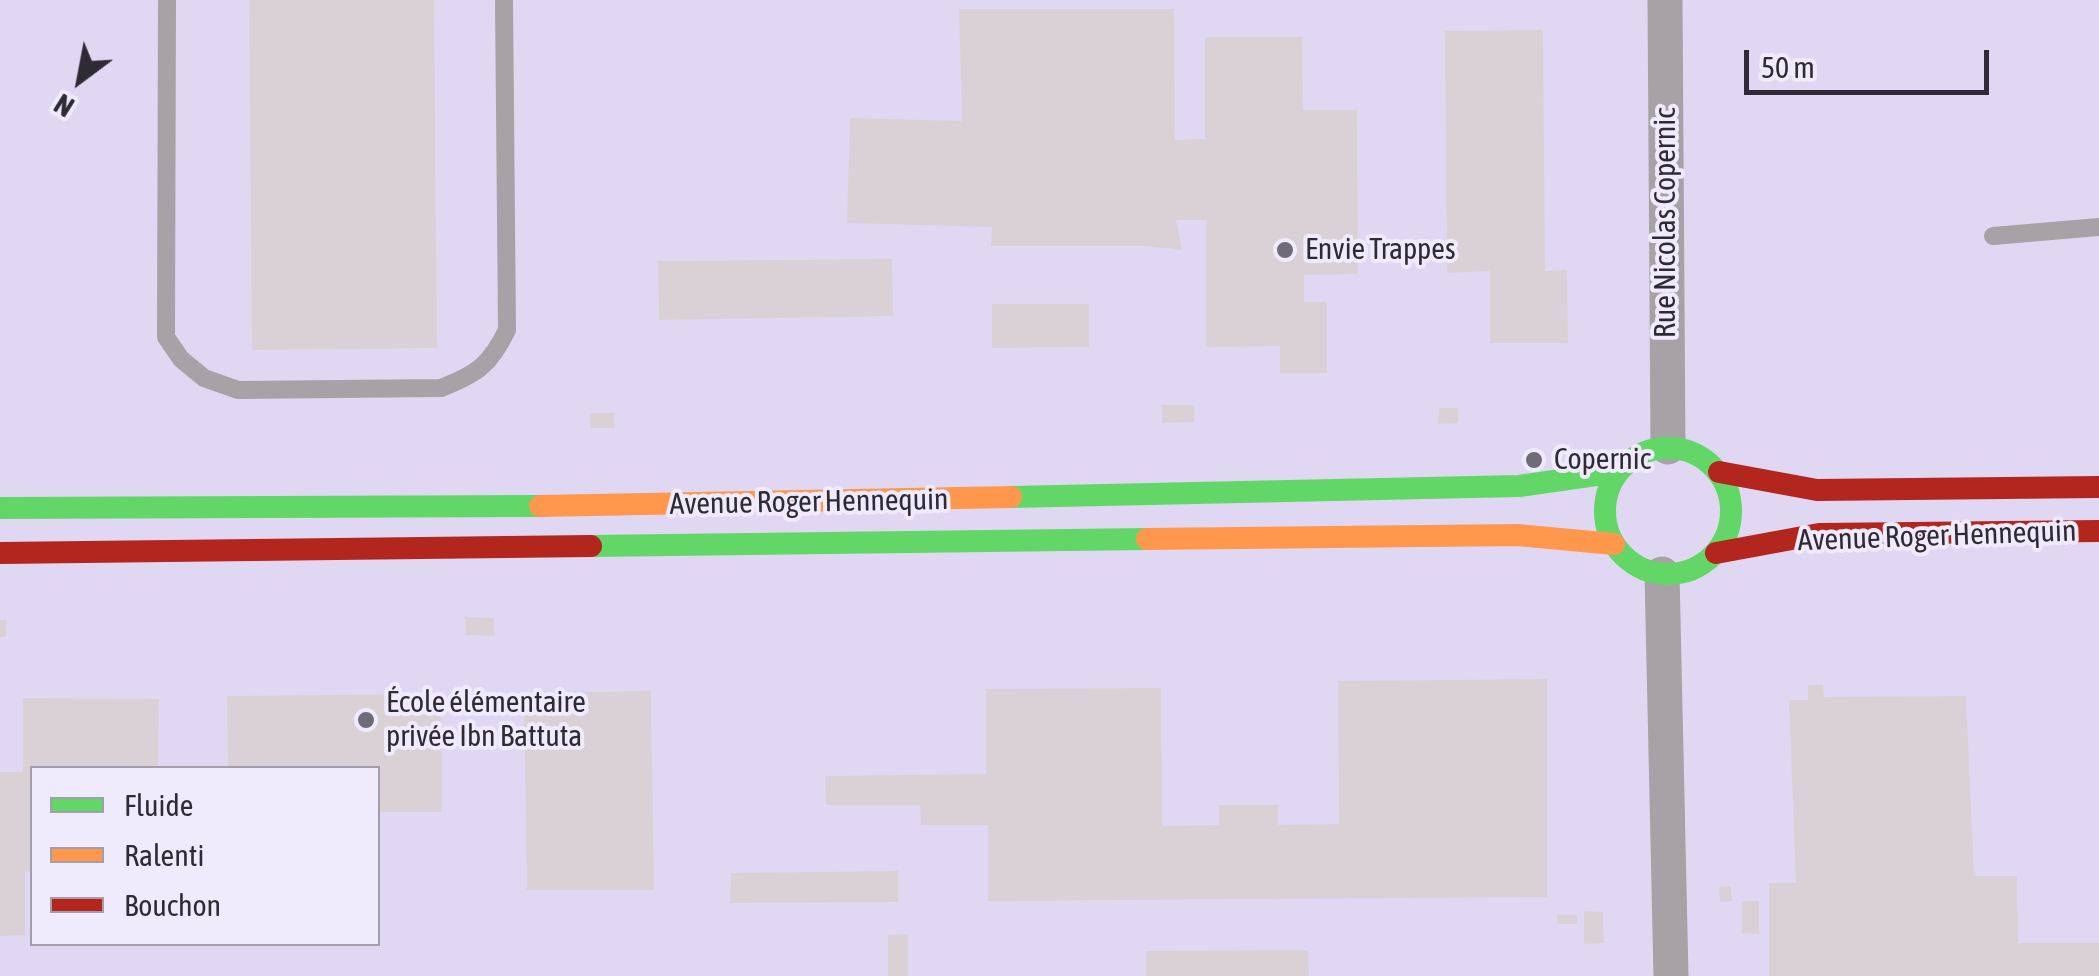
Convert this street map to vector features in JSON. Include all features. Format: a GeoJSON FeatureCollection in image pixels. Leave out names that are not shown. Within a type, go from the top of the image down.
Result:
{"type":"FeatureCollection","features":[{"type":"Feature","properties":{"kind":"street","name":"Rue Nicolas Copernic"},"geometry":{"type":"LineString","coordinates":[[1665,0],[1668,447]]}},
{"type":"Feature","properties":{"kind":"street","name":"Avenue Roger Hennequin"},"geometry":{"type":"LineString","coordinates":[[0,508],[612,506],[1519,486],[1617,472],[1631,458],[1668,447],[1704,458],[1719,472],[1817,490],[2099,487]]}},
{"type":"Feature","properties":{"kind":"street"},"geometry":{"type":"LineString","coordinates":[[1614,544],[1606,527],[1604,508],[1617,472]]}},
{"type":"Feature","properties":{"kind":"street"},"geometry":{"type":"LineString","coordinates":[[1716,554],[1732,513],[1729,492],[1719,472]]}},
{"type":"Feature","properties":{"kind":"street","name":"Avenue Roger Hennequin"},"geometry":{"type":"LineString","coordinates":[[0,552],[1516,535],[1614,544],[1627,559],[1662,574],[1682,573],[1716,554],[1818,534],[2099,531]]}},
{"type":"Feature","properties":{"kind":"street"},"geometry":{"type":"LineString","coordinates":[[1662,574],[1670,976]]}},
{"type":"Feature","properties":{"kind":"lane"},"geometry":{"type":"LineString","coordinates":[[167,0],[166,336],[181,359],[204,378],[238,390],[441,388],[468,378],[493,358],[506,330],[504,0]]}},
{"type":"Feature","properties":{"kind":"lane"},"geometry":{"type":"LineString","coordinates":[[1993,236],[2099,227]]}},
{"type":"Feature","properties":{"kind":"shaded area"},"geometry":{"type":"Polygon","coordinates":[[[0,0],[2099,0],[2099,976],[0,976],[0,0]]]}},
{"type":"Feature","properties":{"kind":"building"},"geometry":{"type":"Polygon","coordinates":[[[249,0],[434,0],[437,348],[252,350],[249,0]]]}},
{"type":"Feature","properties":{"kind":"building"},"geometry":{"type":"Polygon","coordinates":[[[959,9],[1174,9],[1175,140],[1205,139],[1205,37],[1302,37],[1303,110],[1357,110],[1358,274],[1304,275],[1304,302],[1327,302],[1327,373],[1280,373],[1280,346],[1206,347],[1206,220],[1176,220],[1182,250],[1146,246],[991,246],[992,227],[847,223],[850,118],[962,121],[959,9]]]}},
{"type":"Feature","properties":{"kind":"building"},"geometry":{"type":"Polygon","coordinates":[[[1543,30],[1545,271],[1567,270],[1568,343],[1490,343],[1490,271],[1447,273],[1445,31],[1543,30]]]}},
{"type":"Feature","properties":{"kind":"building"},"geometry":{"type":"Polygon","coordinates":[[[892,259],[893,316],[659,320],[658,261],[892,259]]]}},
{"type":"Feature","properties":{"kind":"building"},"geometry":{"type":"Polygon","coordinates":[[[992,304],[1089,304],[1089,347],[992,348],[992,304]]]}},
{"type":"Feature","properties":{"kind":"building"},"geometry":{"type":"Polygon","coordinates":[[[1162,405],[1195,405],[1194,422],[1162,423],[1162,405]]]}},
{"type":"Feature","properties":{"kind":"building"},"geometry":{"type":"Polygon","coordinates":[[[1439,408],[1458,408],[1458,423],[1438,424],[1439,408]]]}},
{"type":"Feature","properties":{"kind":"building"},"geometry":{"type":"Polygon","coordinates":[[[590,413],[614,413],[614,428],[590,428],[590,413]]]}},
{"type":"Feature","properties":{"kind":"building"},"geometry":{"type":"Polygon","coordinates":[[[465,617],[494,618],[494,636],[466,635],[465,617]]]}},
{"type":"Feature","properties":{"kind":"building"},"geometry":{"type":"Polygon","coordinates":[[[0,620],[6,620],[6,637],[0,637],[0,620]]]}},
{"type":"Feature","properties":{"kind":"building"},"geometry":{"type":"Polygon","coordinates":[[[1547,679],[1547,897],[988,901],[988,825],[921,825],[920,805],[826,805],[825,776],[986,774],[986,689],[1161,688],[1162,826],[1219,825],[1219,805],[1278,805],[1278,825],[1339,824],[1338,681],[1547,679]]]}},
{"type":"Feature","properties":{"kind":"building"},"geometry":{"type":"Polygon","coordinates":[[[1808,685],[1823,685],[1824,697],[1966,696],[1974,876],[2017,876],[2018,943],[2099,943],[2099,976],[1769,976],[1769,883],[1796,883],[1789,700],[1808,700],[1808,685]]]}},
{"type":"Feature","properties":{"kind":"building"},"geometry":{"type":"Polygon","coordinates":[[[651,691],[654,890],[527,890],[524,693],[651,691]]]}},
{"type":"Feature","properties":{"kind":"building"},"geometry":{"type":"Polygon","coordinates":[[[441,694],[442,812],[380,812],[380,766],[228,766],[227,696],[441,694]]]}},
{"type":"Feature","properties":{"kind":"building"},"geometry":{"type":"Polygon","coordinates":[[[23,698],[159,699],[158,766],[30,766],[30,872],[25,871],[25,935],[0,936],[0,772],[23,772],[23,698]]]}},
{"type":"Feature","properties":{"kind":"building"},"geometry":{"type":"Polygon","coordinates":[[[898,871],[898,902],[730,903],[731,873],[898,871]]]}},
{"type":"Feature","properties":{"kind":"building"},"geometry":{"type":"Polygon","coordinates":[[[1731,886],[1732,901],[1720,902],[1719,887],[1731,886]]]}},
{"type":"Feature","properties":{"kind":"building"},"geometry":{"type":"Polygon","coordinates":[[[1742,901],[1759,901],[1759,934],[1742,933],[1742,901]]]}},
{"type":"Feature","properties":{"kind":"building"},"geometry":{"type":"Polygon","coordinates":[[[1584,911],[1603,912],[1604,943],[1584,944],[1584,911]]]}},
{"type":"Feature","properties":{"kind":"building"},"geometry":{"type":"Polygon","coordinates":[[[1557,915],[1577,915],[1577,924],[1557,924],[1557,915]]]}},
{"type":"Feature","properties":{"kind":"building"},"geometry":{"type":"Polygon","coordinates":[[[908,934],[908,976],[888,976],[888,935],[908,934]]]}},
{"type":"Feature","properties":{"kind":"building"},"geometry":{"type":"Polygon","coordinates":[[[1308,950],[1309,976],[1146,976],[1146,951],[1308,950]]]}},
{"type":"Feature","properties":{"kind":"traffic: fast"},"geometry":{"type":"LineString","coordinates":[[1668,448],[1692,453],[1713,466],[1726,487],[1731,511],[1726,535],[1713,556],[1692,569],[1668,574],[1644,569],[1623,556],[1610,535],[1605,511],[1610,487],[1623,466],[1644,453],[1668,448]]}},
{"type":"Feature","properties":{"kind":"traffic: fast"},"geometry":{"type":"LineString","coordinates":[[1011,497],[1519,486],[1617,472]]}},
{"type":"Feature","properties":{"kind":"traffic: fast"},"geometry":{"type":"LineString","coordinates":[[0,508],[540,506]]}},
{"type":"Feature","properties":{"kind":"traffic: fast"},"geometry":{"type":"LineString","coordinates":[[591,546],[1147,539]]}},
{"type":"Feature","properties":{"kind":"traffic: slow"},"geometry":{"type":"LineString","coordinates":[[540,506],[1011,497]]}},
{"type":"Feature","properties":{"kind":"traffic: slow"},"geometry":{"type":"LineString","coordinates":[[1147,539],[1517,535],[1614,544]]}},
{"type":"Feature","properties":{"kind":"traffic: jam"},"geometry":{"type":"LineString","coordinates":[[1719,472],[1817,490],[2099,487]]}},
{"type":"Feature","properties":{"kind":"traffic: jam"},"geometry":{"type":"LineString","coordinates":[[1716,553],[1819,534],[2099,531]]}},
{"type":"Feature","properties":{"kind":"traffic: jam"},"geometry":{"type":"LineString","coordinates":[[0,553],[591,546]]}},
{"type":"Feature","properties":{"kind":"place","name":"Envie Trappes"},"geometry":{"type":"Point","coordinates":[1285,250]}},
{"type":"Feature","properties":{"kind":"place","name":"Copernic"},"geometry":{"type":"Point","coordinates":[1534,460]}},
{"type":"Feature","properties":{"kind":"place","name":"École élémentaire privée Ibn Battuta"},"geometry":{"type":"Point","coordinates":[366,720]}}]}
